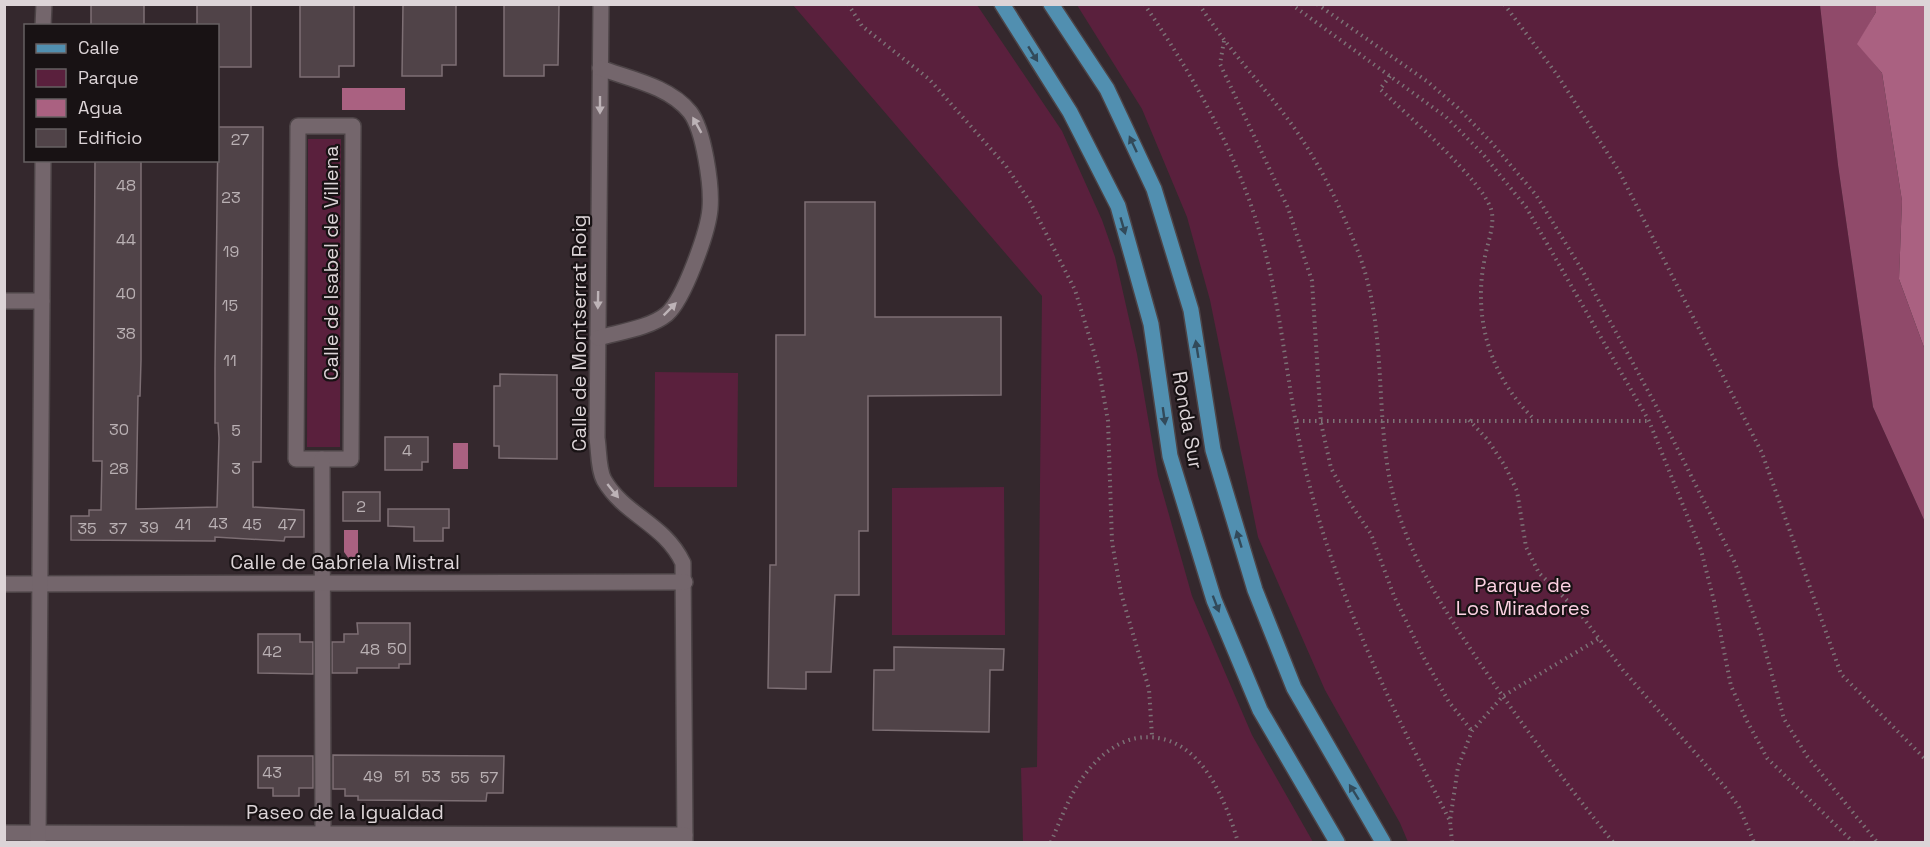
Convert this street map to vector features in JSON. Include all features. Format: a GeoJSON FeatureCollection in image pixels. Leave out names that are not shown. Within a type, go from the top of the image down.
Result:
{"type":"FeatureCollection","features":[{"type":"Feature","properties":{"kind":"main road","name":"Ronda Sur"},"geometry":{"type":"LineString","coordinates":[[1002,4],[1070,112],[1118,207],[1151,324],[1170,456],[1214,600],[1260,710],[1337,843]]}},
{"type":"Feature","properties":{"kind":"main road","name":"Ronda Sur"},"geometry":{"type":"LineString","coordinates":[[1051,4],[1107,89],[1154,189],[1191,310],[1213,450],[1255,590],[1294,688],[1383,843]]}},
{"type":"Feature","properties":{"kind":"street"},"geometry":{"type":"LineString","coordinates":[[44,4],[44,24]]}},
{"type":"Feature","properties":{"kind":"street","name":"Calle de Montserrat Roig"},"geometry":{"type":"LineString","coordinates":[[601,4],[597,438],[603,478],[625,505],[664,534],[675,546],[683,563],[685,582],[685,839]]}},
{"type":"Feature","properties":{"kind":"street"},"geometry":{"type":"LineString","coordinates":[[598,338],[651,322],[666,315],[688,284],[710,209],[703,135],[691,112],[676,98],[600,68]]}},
{"type":"Feature","properties":{"kind":"street","name":"Calle de Isabel de Villena"},"geometry":{"type":"LineString","coordinates":[[298,126],[353,126],[351,459],[322,459],[296,459],[298,126]]}},
{"type":"Feature","properties":{"kind":"street"},"geometry":{"type":"LineString","coordinates":[[38,838],[43,162]]}},
{"type":"Feature","properties":{"kind":"street"},"geometry":{"type":"LineString","coordinates":[[4,301],[42,301]]}},
{"type":"Feature","properties":{"kind":"street"},"geometry":{"type":"LineString","coordinates":[[322,459],[323,837]]}},
{"type":"Feature","properties":{"kind":"street","name":"Calle de Gabriela Mistral"},"geometry":{"type":"LineString","coordinates":[[4,584],[685,582]]}},
{"type":"Feature","properties":{"kind":"street","name":"Paseo de la Igualdad"},"geometry":{"type":"LineString","coordinates":[[4,833],[38,838],[685,839]]}},
{"type":"Feature","properties":{"kind":"path"},"geometry":{"type":"LineString","coordinates":[[848,4],[862,26],[929,80],[1006,166],[1030,202],[1075,290],[1098,365],[1108,421],[1112,542],[1120,593],[1149,689],[1152,736]]}},
{"type":"Feature","properties":{"kind":"path"},"geometry":{"type":"LineString","coordinates":[[1144,4],[1174,49],[1220,130],[1249,203],[1265,251],[1309,486],[1334,569],[1409,742],[1450,821]]}},
{"type":"Feature","properties":{"kind":"path"},"geometry":{"type":"LineString","coordinates":[[1199,4],[1224,41],[1288,120],[1316,159],[1359,252],[1373,306],[1380,356],[1381,423],[1390,482],[1401,526],[1454,624],[1567,786],[1613,843]]}},
{"type":"Feature","properties":{"kind":"path"},"geometry":{"type":"LineString","coordinates":[[1291,4],[1446,117],[1482,153],[1526,207],[1648,422],[1701,550],[1731,686],[1747,721],[1767,758],[1852,843]]}},
{"type":"Feature","properties":{"kind":"path"},"geometry":{"type":"LineString","coordinates":[[1317,4],[1428,82],[1458,108],[1491,142],[1536,195],[1582,270],[1653,400],[1734,563],[1761,635],[1784,719],[1807,756],[1876,843]]}},
{"type":"Feature","properties":{"kind":"path"},"geometry":{"type":"LineString","coordinates":[[1504,4],[1558,76],[1619,171],[1762,453],[1841,674],[1926,760]]}},
{"type":"Feature","properties":{"kind":"path"},"geometry":{"type":"LineString","coordinates":[[1224,41],[1220,64],[1288,208],[1312,281],[1321,423],[1331,468],[1350,503],[1371,534],[1394,597],[1424,658],[1449,702],[1472,731]]}},
{"type":"Feature","properties":{"kind":"path"},"geometry":{"type":"LineString","coordinates":[[1390,76],[1380,89],[1466,174],[1485,195],[1492,211],[1483,264],[1485,335],[1494,364],[1513,399],[1535,420]]}},
{"type":"Feature","properties":{"kind":"path"},"geometry":{"type":"LineString","coordinates":[[1297,421],[1321,423],[1469,420],[1648,422]]}},
{"type":"Feature","properties":{"kind":"path"},"geometry":{"type":"LineString","coordinates":[[1469,420],[1487,439],[1505,466],[1517,491],[1526,547],[1539,573],[1578,610],[1623,670],[1725,787],[1739,807],[1754,843]]}},
{"type":"Feature","properties":{"kind":"path"},"geometry":{"type":"LineString","coordinates":[[1452,843],[1450,821],[1458,767],[1472,731],[1503,696],[1600,638]]}},
{"type":"Feature","properties":{"kind":"path"},"geometry":{"type":"LineString","coordinates":[[1051,843],[1082,777],[1104,753],[1128,740],[1152,736],[1173,740],[1192,753],[1208,772],[1238,843]]}},
{"type":"Feature","properties":{"kind":"green space"},"geometry":{"type":"Polygon","coordinates":[[[793,5],[977,5],[1062,131],[1102,220],[1115,257],[1137,354],[1158,476],[1192,596],[1252,735],[1313,842],[1023,842],[1021,768],[1037,767],[1042,296],[793,5]]]}},
{"type":"Feature","properties":{"kind":"green space","name":"Parque de Los Miradores"},"geometry":{"type":"Polygon","coordinates":[[[1077,5],[1820,5],[1838,165],[1873,407],[1925,522],[1925,842],[1408,842],[1400,823],[1325,690],[1258,537],[1210,300],[1187,217],[1142,109],[1077,5]]]}},
{"type":"Feature","properties":{"kind":"green space"},"geometry":{"type":"Polygon","coordinates":[[[308,139],[341,139],[340,447],[307,447],[308,139]]]}},
{"type":"Feature","properties":{"kind":"green space"},"geometry":{"type":"Polygon","coordinates":[[[655,372],[738,373],[737,487],[654,487],[655,372]]]}},
{"type":"Feature","properties":{"kind":"green space"},"geometry":{"type":"Polygon","coordinates":[[[1004,487],[1005,635],[892,635],[892,488],[1004,487]]]}},
{"type":"Feature","properties":{"kind":"shaded area"},"geometry":{"type":"Polygon","coordinates":[[[1820,5],[1876,5],[1876,12],[1858,44],[1882,73],[1902,201],[1899,279],[1925,350],[1925,522],[1873,407],[1838,165],[1820,5]]]}},
{"type":"Feature","properties":{"kind":"water"},"geometry":{"type":"Polygon","coordinates":[[[1876,5],[1925,5],[1925,350],[1899,279],[1902,201],[1882,73],[1857,44],[1876,12],[1876,5]]]}},
{"type":"Feature","properties":{"kind":"water"},"geometry":{"type":"Polygon","coordinates":[[[342,88],[405,88],[405,110],[342,110],[342,88]]]}},
{"type":"Feature","properties":{"kind":"water"},"geometry":{"type":"Polygon","coordinates":[[[453,443],[468,443],[468,469],[453,469],[453,443]]]}},
{"type":"Feature","properties":{"kind":"water"},"geometry":{"type":"Polygon","coordinates":[[[344,530],[358,530],[358,559],[349,559],[344,552],[344,530]]]}},
{"type":"Feature","properties":{"kind":"building"},"geometry":{"type":"Polygon","coordinates":[[[91,4],[144,4],[144,24],[91,24],[91,4]]]}},
{"type":"Feature","properties":{"kind":"building"},"geometry":{"type":"Polygon","coordinates":[[[197,4],[251,4],[251,67],[219,67],[219,24],[197,24],[197,4]]]}},
{"type":"Feature","properties":{"kind":"building"},"geometry":{"type":"Polygon","coordinates":[[[300,4],[354,4],[354,66],[339,66],[339,77],[300,77],[300,4]]]}},
{"type":"Feature","properties":{"kind":"building"},"geometry":{"type":"Polygon","coordinates":[[[403,4],[456,4],[456,65],[442,65],[442,76],[402,76],[403,4]]]}},
{"type":"Feature","properties":{"kind":"building"},"geometry":{"type":"Polygon","coordinates":[[[504,4],[559,4],[558,65],[544,65],[544,76],[504,76],[504,4]]]}},
{"type":"Feature","properties":{"kind":"building"},"geometry":{"type":"Polygon","coordinates":[[[219,127],[263,127],[261,462],[253,462],[253,507],[304,510],[304,537],[285,537],[284,541],[215,537],[215,541],[71,540],[71,516],[89,516],[89,510],[101,510],[102,461],[93,461],[95,162],[141,162],[141,360],[136,509],[217,507],[219,438],[218,423],[215,423],[219,127]]]}},
{"type":"Feature","properties":{"kind":"building"},"geometry":{"type":"Polygon","coordinates":[[[805,202],[875,202],[875,317],[1001,317],[1001,395],[868,396],[868,531],[859,531],[859,595],[835,595],[831,672],[806,672],[806,689],[768,688],[770,565],[776,565],[776,335],[805,335],[805,202]]]}},
{"type":"Feature","properties":{"kind":"building"},"geometry":{"type":"Polygon","coordinates":[[[500,374],[557,375],[557,459],[499,458],[499,446],[494,446],[494,386],[500,386],[500,374]]]}},
{"type":"Feature","properties":{"kind":"building"},"geometry":{"type":"Polygon","coordinates":[[[385,437],[428,437],[428,462],[422,462],[422,470],[385,470],[385,437]]]}},
{"type":"Feature","properties":{"kind":"building"},"geometry":{"type":"Polygon","coordinates":[[[343,492],[380,492],[380,521],[343,521],[343,492]]]}},
{"type":"Feature","properties":{"kind":"building"},"geometry":{"type":"Polygon","coordinates":[[[388,509],[449,509],[449,528],[443,528],[443,541],[414,541],[414,527],[388,526],[388,509]]]}},
{"type":"Feature","properties":{"kind":"building"},"geometry":{"type":"Polygon","coordinates":[[[357,623],[410,623],[410,664],[399,664],[399,668],[357,668],[357,673],[332,673],[332,642],[344,642],[344,634],[358,634],[357,623]]]}},
{"type":"Feature","properties":{"kind":"building"},"geometry":{"type":"Polygon","coordinates":[[[258,634],[300,634],[300,642],[313,642],[313,674],[258,673],[258,634]]]}},
{"type":"Feature","properties":{"kind":"building"},"geometry":{"type":"Polygon","coordinates":[[[894,647],[1004,649],[1003,670],[990,670],[989,732],[873,730],[874,670],[894,670],[894,647]]]}},
{"type":"Feature","properties":{"kind":"building"},"geometry":{"type":"Polygon","coordinates":[[[333,755],[504,756],[503,793],[487,793],[486,801],[358,800],[358,796],[345,796],[345,789],[333,789],[333,755]]]}},
{"type":"Feature","properties":{"kind":"building"},"geometry":{"type":"Polygon","coordinates":[[[258,756],[313,756],[313,788],[299,788],[299,796],[273,796],[273,788],[258,788],[258,756]]]}}]}
